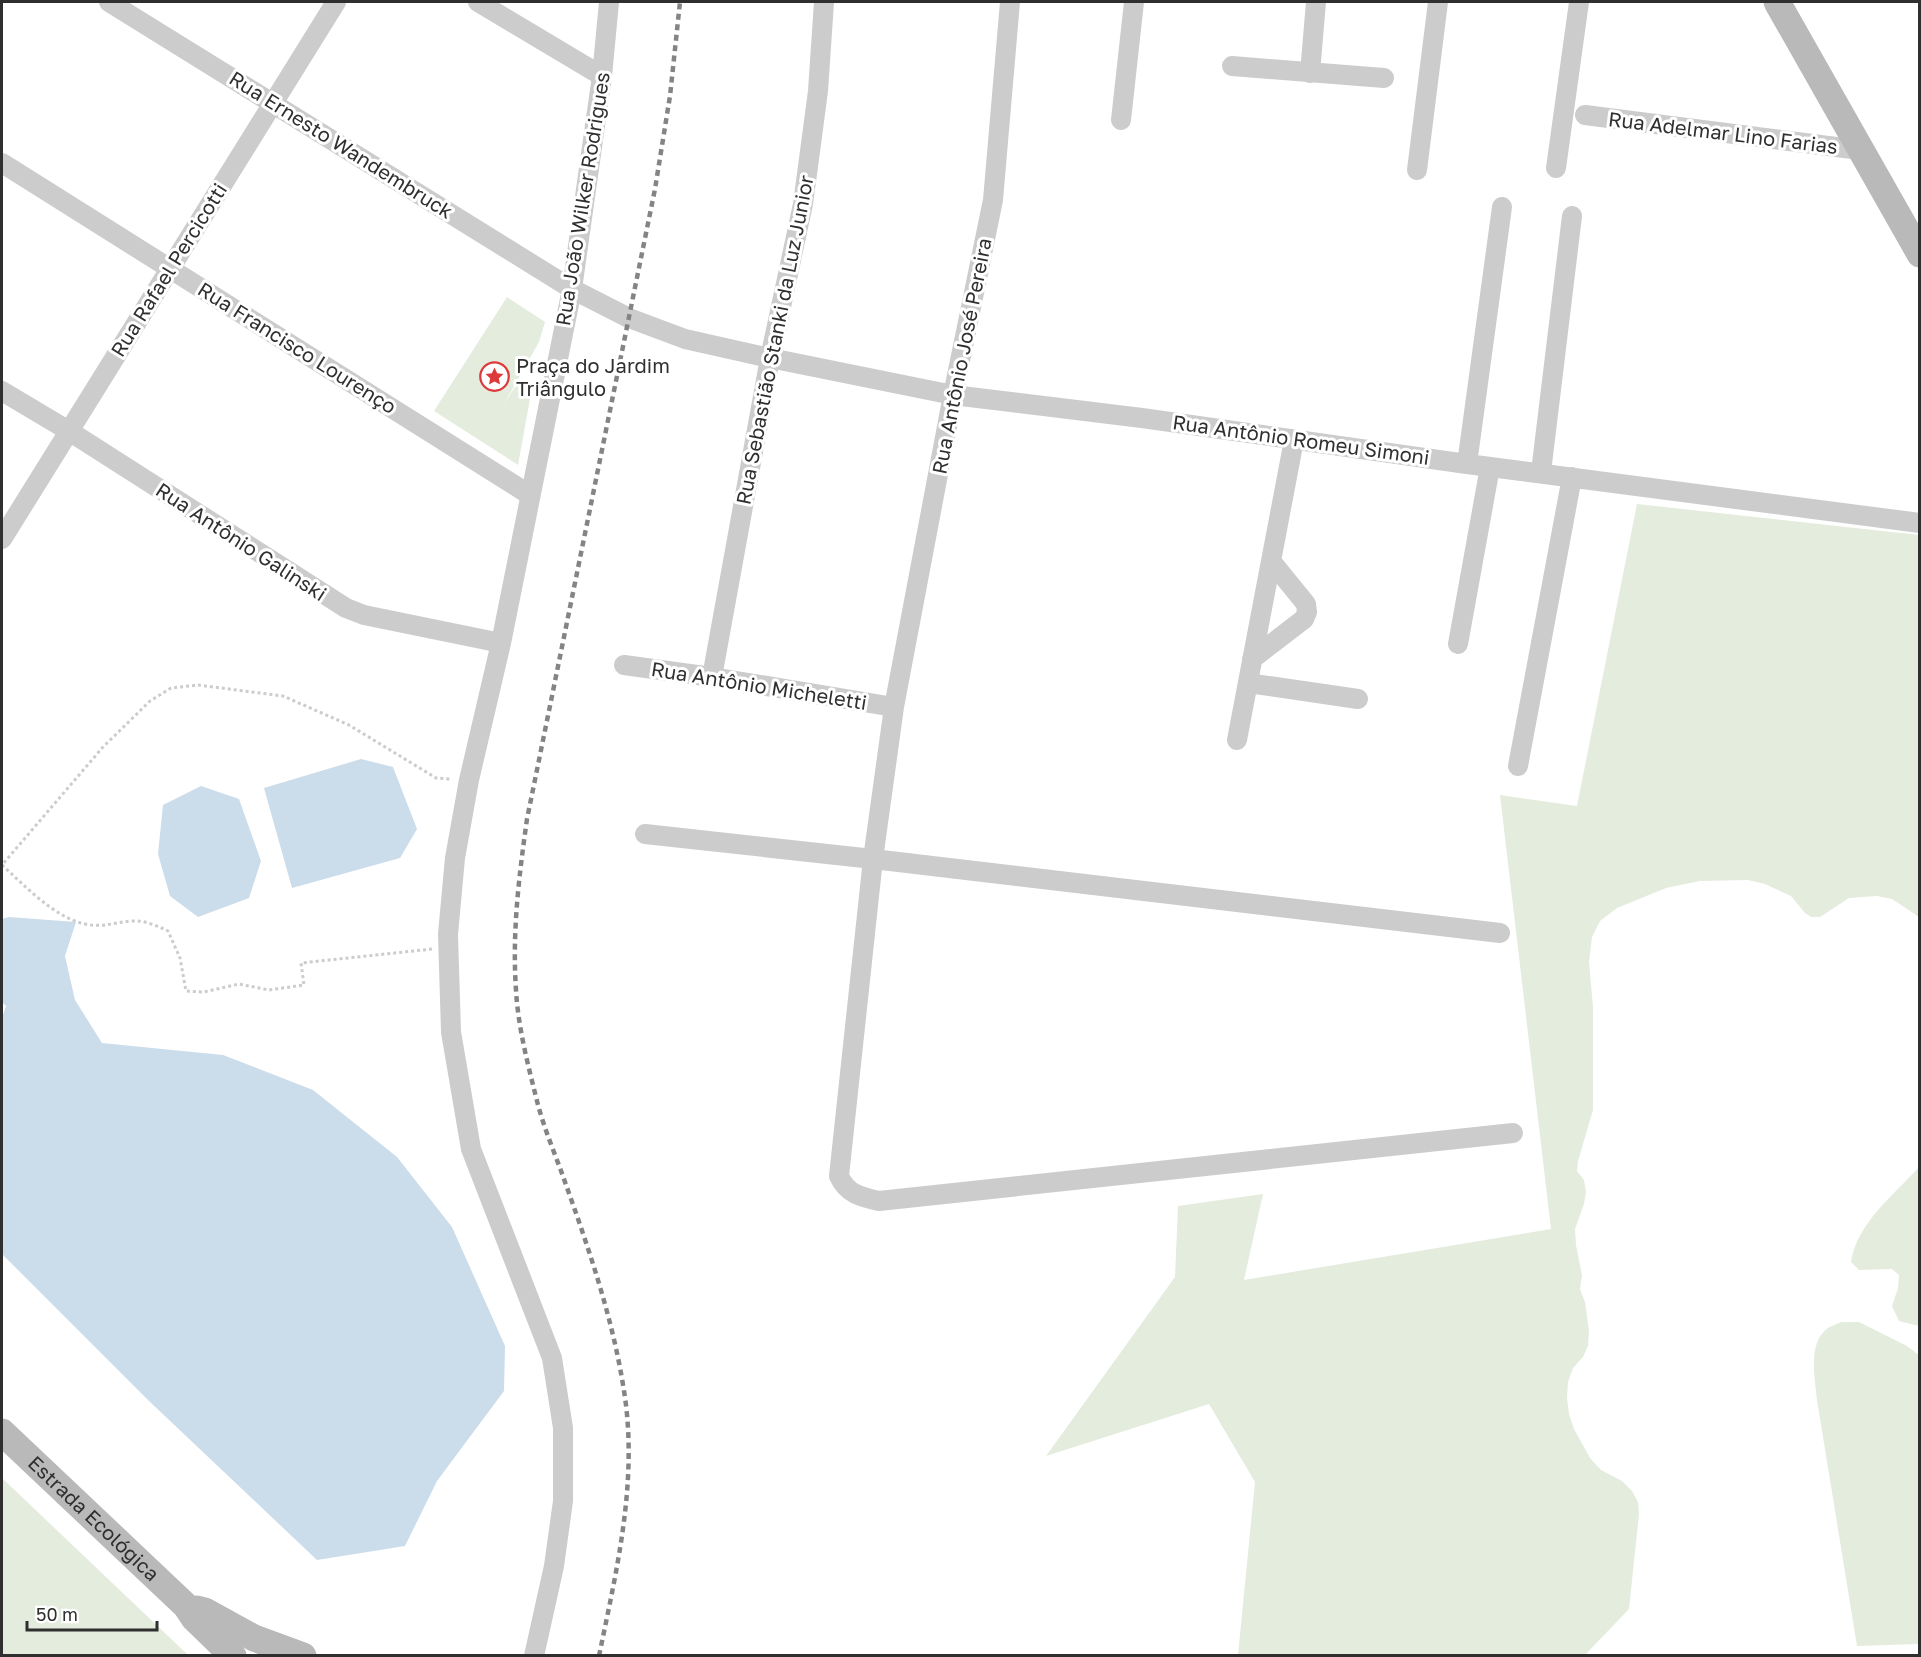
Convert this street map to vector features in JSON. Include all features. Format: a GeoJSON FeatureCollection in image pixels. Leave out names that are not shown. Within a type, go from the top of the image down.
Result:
{"type":"FeatureCollection","features":[{"type":"Feature","properties":{"kind":"street","name":"Rua Ernesto Wandembruck"},"geometry":{"type":"LineString","coordinates":[[110,2],[572,290],[629,318],[685,339]]}},
{"type":"Feature","properties":{"kind":"street","name":"Rua Rafael Percicotti"},"geometry":{"type":"LineString","coordinates":[[2,539],[336,2]]}},
{"type":"Feature","properties":{"kind":"street"},"geometry":{"type":"LineString","coordinates":[[478,2],[602,76]]}},
{"type":"Feature","properties":{"kind":"street","name":"Rua João Wilker Rodrigues"},"geometry":{"type":"LineString","coordinates":[[534,1656],[554,1566],[563,1501],[563,1428],[552,1358],[471,1149],[451,1032],[449,948],[455,858],[469,780],[501,643],[572,290],[602,76],[609,2]]}},
{"type":"Feature","properties":{"kind":"street","name":"Rua Sebastião Stanki da Luz Junior"},"geometry":{"type":"LineString","coordinates":[[712,677],[770,358],[803,204],[818,91],[824,2]]}},
{"type":"Feature","properties":{"kind":"street","name":"Rua Antônio José Pereira"},"geometry":{"type":"LineString","coordinates":[[1010,2],[993,200],[953,395],[894,707],[873,859],[839,1176],[843,1186],[857,1196],[879,1201],[1513,1133]]}},
{"type":"Feature","properties":{"kind":"street"},"geometry":{"type":"LineString","coordinates":[[1121,120],[1134,2]]}},
{"type":"Feature","properties":{"kind":"street"},"geometry":{"type":"LineString","coordinates":[[1310,72],[1316,2]]}},
{"type":"Feature","properties":{"kind":"street"},"geometry":{"type":"LineString","coordinates":[[1417,170],[1438,2]]}},
{"type":"Feature","properties":{"kind":"street"},"geometry":{"type":"LineString","coordinates":[[1556,168],[1579,2]]}},
{"type":"Feature","properties":{"kind":"street"},"geometry":{"type":"LineString","coordinates":[[1777,2],[1920,255]]}},
{"type":"Feature","properties":{"kind":"street"},"geometry":{"type":"LineString","coordinates":[[1232,66],[1384,78]]}},
{"type":"Feature","properties":{"kind":"street","name":"Rua Adelmar Lino Farias"},"geometry":{"type":"LineString","coordinates":[[1585,115],[1860,150]]}},
{"type":"Feature","properties":{"kind":"street","name":"Rua Francisco Lourenço"},"geometry":{"type":"LineString","coordinates":[[2,163],[530,495]]}},
{"type":"Feature","properties":{"kind":"street"},"geometry":{"type":"LineString","coordinates":[[1467,464],[1502,207]]}},
{"type":"Feature","properties":{"kind":"street"},"geometry":{"type":"LineString","coordinates":[[1541,472],[1572,216]]}},
{"type":"Feature","properties":{"kind":"street","name":"Rua Antônio Romeu Simoni"},"geometry":{"type":"LineString","coordinates":[[685,339],[953,395],[1142,418],[1467,464],[1920,523]]}},
{"type":"Feature","properties":{"kind":"street","name":"Rua Antônio Galinski"},"geometry":{"type":"LineString","coordinates":[[2,391],[69,431],[346,608],[364,615],[501,643]]}},
{"type":"Feature","properties":{"kind":"street"},"geometry":{"type":"LineString","coordinates":[[1237,740],[1293,440]]}},
{"type":"Feature","properties":{"kind":"street"},"geometry":{"type":"LineString","coordinates":[[1458,644],[1490,466]]}},
{"type":"Feature","properties":{"kind":"street"},"geometry":{"type":"LineString","coordinates":[[1518,766],[1572,477]]}},
{"type":"Feature","properties":{"kind":"street"},"geometry":{"type":"LineString","coordinates":[[1252,660],[1304,619],[1307,612],[1306,604],[1271,561]]}},
{"type":"Feature","properties":{"kind":"street","name":"Rua Antônio Micheletti"},"geometry":{"type":"LineString","coordinates":[[624,665],[894,707]]}},
{"type":"Feature","properties":{"kind":"street"},"geometry":{"type":"LineString","coordinates":[[1248,683],[1358,699]]}},
{"type":"Feature","properties":{"kind":"street"},"geometry":{"type":"LineString","coordinates":[[645,834],[1500,933]]}},
{"type":"Feature","properties":{"kind":"street","name":"Estrada Ecológica"},"geometry":{"type":"LineString","coordinates":[[2,1432],[186,1606],[194,1618],[233,1656]]}},
{"type":"Feature","properties":{"kind":"street","name":"Estrada Ecológica"},"geometry":{"type":"LineString","coordinates":[[186,1606],[205,1611],[254,1638],[303,1656]]}},
{"type":"Feature","properties":{"kind":"path"},"geometry":{"type":"LineString","coordinates":[[449,948],[301,963],[304,986],[269,990],[239,984],[204,993],[186,991],[180,958],[168,932],[150,924],[133,921],[109,926],[84,924],[62,914],[33,893],[2,865],[103,747],[150,701],[171,688],[198,685],[283,696],[350,725],[436,778],[469,780]]}},
{"type":"Feature","properties":{"kind":"shaded area","name":"Praça do Jardim Triângulo"},"geometry":{"type":"Polygon","coordinates":[[[507,297],[545,322],[539,342],[504,404],[517,384],[532,388],[518,465],[434,411],[507,297]]]}},
{"type":"Feature","properties":{"kind":"shaded area"},"geometry":{"type":"Polygon","coordinates":[[[1637,504],[1919,535],[1919,917],[1892,899],[1877,896],[1849,898],[1820,917],[1811,917],[1791,896],[1765,884],[1748,880],[1700,881],[1666,888],[1617,908],[1600,921],[1592,937],[1589,962],[1593,1007],[1593,1110],[1578,1161],[1577,1171],[1584,1180],[1586,1192],[1575,1229],[1582,1275],[1580,1289],[1585,1302],[1589,1331],[1588,1346],[1583,1357],[1573,1368],[1568,1382],[1567,1398],[1574,1429],[1590,1458],[1601,1470],[1622,1481],[1632,1491],[1638,1502],[1639,1514],[1629,1609],[1585,1655],[1238,1655],[1255,1482],[1209,1404],[1046,1456],[1175,1277],[1178,1206],[1263,1194],[1244,1280],[1551,1229],[1500,795],[1577,806],[1637,504]]]}},
{"type":"Feature","properties":{"kind":"shaded area"},"geometry":{"type":"Polygon","coordinates":[[[1919,1167],[1920,1326],[1899,1321],[1892,1306],[1898,1288],[1899,1275],[1892,1269],[1859,1270],[1851,1262],[1860,1235],[1868,1222],[1919,1167]]]}},
{"type":"Feature","properties":{"kind":"shaded area"},"geometry":{"type":"Polygon","coordinates":[[[1841,1322],[1859,1322],[1907,1346],[1919,1355],[1919,1644],[1857,1646],[1814,1372],[1815,1352],[1821,1335],[1828,1328],[1841,1322]]]}},
{"type":"Feature","properties":{"kind":"shaded area"},"geometry":{"type":"Polygon","coordinates":[[[2,1478],[188,1655],[2,1655],[2,1478]]]}},
{"type":"Feature","properties":{"kind":"water"},"geometry":{"type":"Polygon","coordinates":[[[361,759],[393,767],[417,829],[400,858],[292,888],[264,788],[361,759]]]}},
{"type":"Feature","properties":{"kind":"water"},"geometry":{"type":"Polygon","coordinates":[[[201,786],[239,799],[261,861],[249,898],[198,917],[170,896],[158,854],[163,805],[201,786]]]}},
{"type":"Feature","properties":{"kind":"water"},"geometry":{"type":"Polygon","coordinates":[[[9,917],[76,922],[65,956],[75,1000],[102,1043],[223,1055],[313,1090],[397,1157],[452,1227],[505,1346],[504,1391],[437,1481],[405,1546],[317,1560],[148,1400],[2,1254],[2,1018],[6,1006],[2,1002],[2,919],[9,917]]]}},
{"type":"Feature","properties":{"kind":"railway"},"geometry":{"type":"LineString","coordinates":[[599,1656],[623,1531],[628,1468],[626,1405],[616,1348],[593,1264],[543,1122],[527,1060],[517,1004],[516,925],[527,819],[655,189],[670,96],[680,2]]}},
{"type":"Feature","properties":{"kind":"place","name":"Praça do Jardim Triângulo"},"geometry":{"type":"Point","coordinates":[495,377]}}]}
